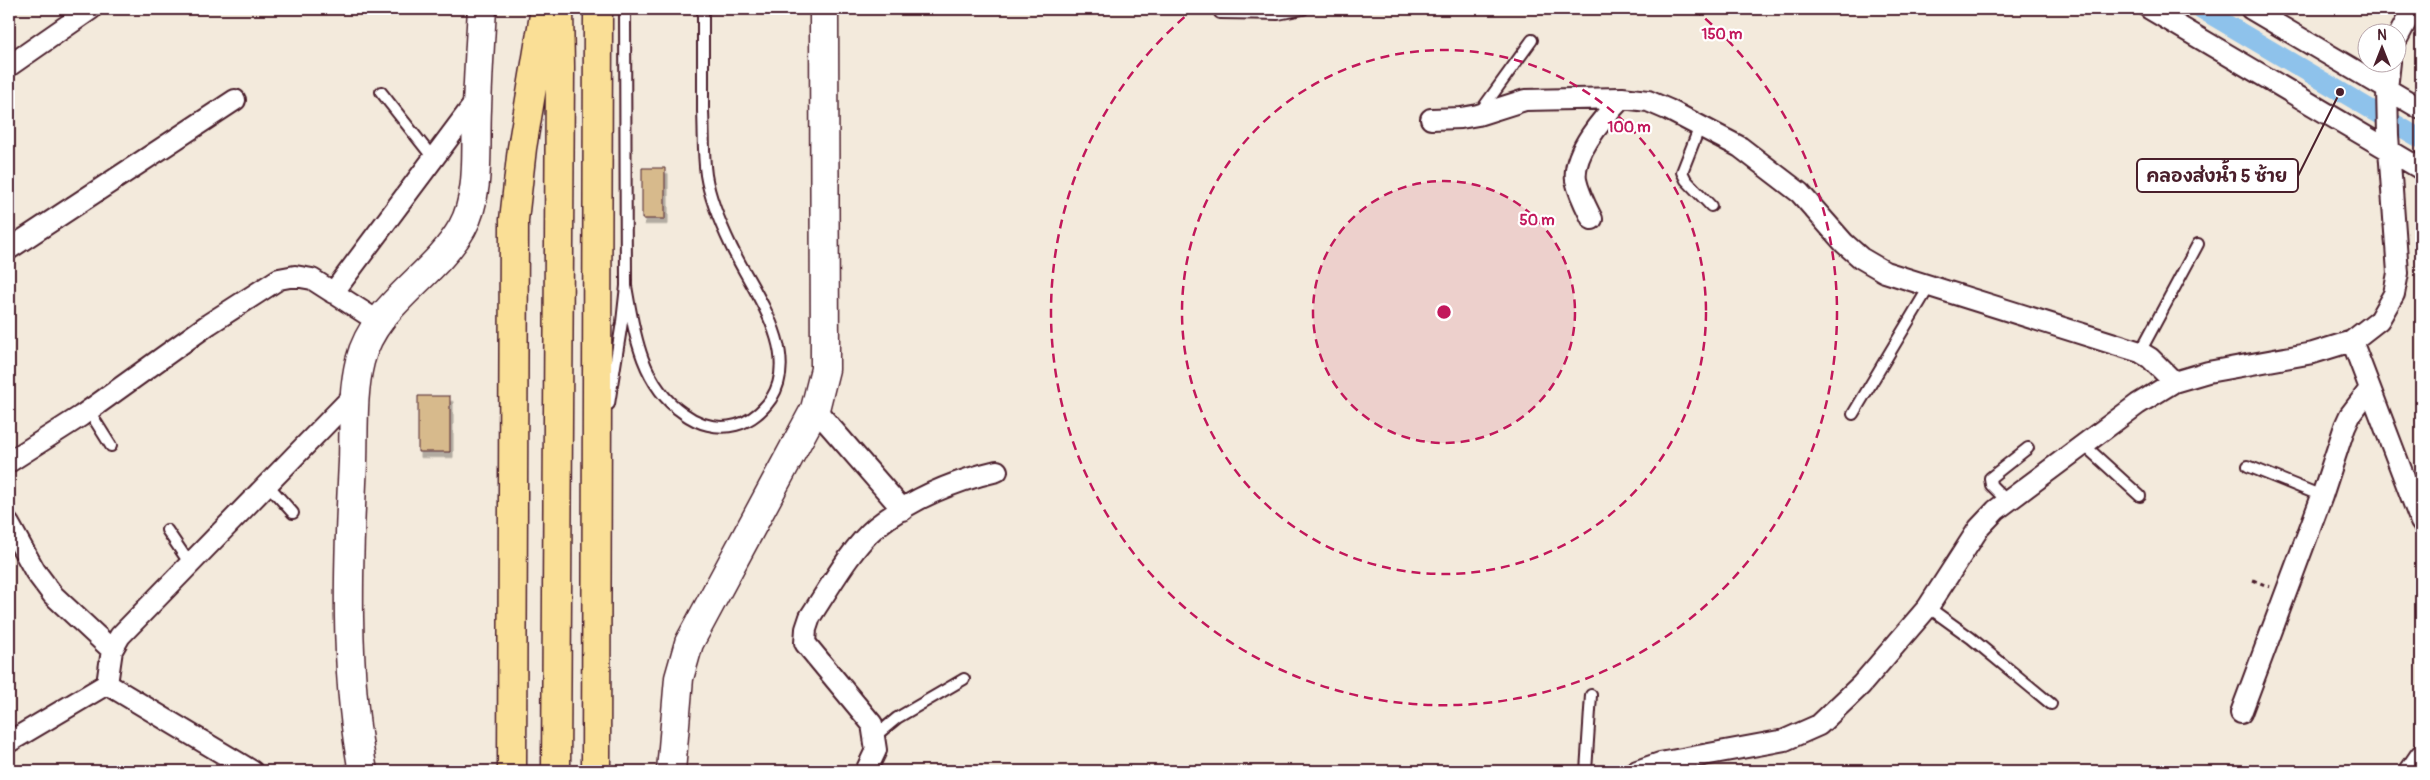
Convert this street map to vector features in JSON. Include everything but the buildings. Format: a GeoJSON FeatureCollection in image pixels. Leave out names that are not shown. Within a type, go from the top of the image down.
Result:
{"type":"FeatureCollection","features":[{"type":"Feature","properties":{"kind":"highway"},"geometry":{"type":"LineString","coordinates":[[512,771],[514,220],[522,148],[545,9]]}},
{"type":"Feature","properties":{"kind":"highway"},"geometry":{"type":"LineString","coordinates":[[556,771],[559,9]]}},
{"type":"Feature","properties":{"kind":"highway"},"geometry":{"type":"LineString","coordinates":[[596,771],[598,9]]}},
{"type":"Feature","properties":{"kind":"main road"},"geometry":{"type":"LineString","coordinates":[[363,771],[354,727],[351,657],[350,523],[356,394],[360,361],[372,330],[399,298],[440,258],[462,227],[474,193],[482,9]]}},
{"type":"Feature","properties":{"kind":"main road"},"geometry":{"type":"LineString","coordinates":[[670,771],[679,678],[690,643],[815,409],[824,368],[824,9]]}},
{"type":"Feature","properties":{"kind":"street"},"geometry":{"type":"LineString","coordinates":[[9,66],[92,9]]}},
{"type":"Feature","properties":{"kind":"street"},"geometry":{"type":"LineString","coordinates":[[2150,9],[2389,143],[2421,169]]}},
{"type":"Feature","properties":{"kind":"street"},"geometry":{"type":"LineString","coordinates":[[2251,9],[2387,94],[2421,109]]}},
{"type":"Feature","properties":{"kind":"street"},"geometry":{"type":"LineString","coordinates":[[2405,22],[2411,10]]}},
{"type":"Feature","properties":{"kind":"street"},"geometry":{"type":"LineString","coordinates":[[1637,771],[1660,763],[1785,740],[1819,725],[1861,685],[1928,607],[1979,528],[2007,501],[2138,404],[2174,382],[2208,372],[2312,353],[2352,341],[2378,320],[2394,294],[2398,274],[2389,143],[2387,94],[2389,72]]}},
{"type":"Feature","properties":{"kind":"street"},"geometry":{"type":"LineString","coordinates":[[1592,219],[1581,198],[1576,170],[1579,157],[1605,116],[1622,98]]}},
{"type":"Feature","properties":{"kind":"street"},"geometry":{"type":"LineString","coordinates":[[1431,119],[1461,118],[1478,115],[1525,100],[1622,98],[1648,101],[1740,147],[1800,194],[1844,243],[1861,258],[1885,272],[2140,352],[2150,358],[2174,382]]}},
{"type":"Feature","properties":{"kind":"street"},"geometry":{"type":"LineString","coordinates":[[9,249],[235,100]]}},
{"type":"Feature","properties":{"kind":"street"},"geometry":{"type":"LineString","coordinates":[[333,293],[477,100]]}},
{"type":"Feature","properties":{"kind":"street"},"geometry":{"type":"LineString","coordinates":[[9,462],[89,410],[209,324],[279,279],[295,276],[312,279],[379,322]]}},
{"type":"Feature","properties":{"kind":"street"},"geometry":{"type":"LineString","coordinates":[[2352,341],[2421,522]]}},
{"type":"Feature","properties":{"kind":"street"},"geometry":{"type":"LineString","coordinates":[[2241,713],[2322,496],[2350,415],[2370,390]]}},
{"type":"Feature","properties":{"kind":"street"},"geometry":{"type":"LineString","coordinates":[[9,742],[109,666],[120,636],[356,394]]}},
{"type":"Feature","properties":{"kind":"street"},"geometry":{"type":"LineString","coordinates":[[815,409],[903,510]]}},
{"type":"Feature","properties":{"kind":"street"},"geometry":{"type":"LineString","coordinates":[[866,771],[876,750],[872,724],[805,643],[806,629],[810,617],[861,543],[876,527],[936,490],[963,479],[997,471]]}},
{"type":"Feature","properties":{"kind":"street"},"geometry":{"type":"LineString","coordinates":[[9,524],[35,570],[109,666],[252,771]]}},
{"type":"Feature","properties":{"kind":"street"},"geometry":{"type":"LineString","coordinates":[[2410,771],[2421,755]]}},
{"type":"Feature","properties":{"kind":"lane"},"geometry":{"type":"LineString","coordinates":[[597,467],[617,356],[626,286],[625,9]]}},
{"type":"Feature","properties":{"kind":"lane"},"geometry":{"type":"LineString","coordinates":[[626,286],[633,330],[643,362],[659,388],[678,410],[702,424],[729,426],[750,419],[767,405],[776,392],[780,378],[781,351],[764,309],[718,217],[706,174],[702,9]]}},
{"type":"Feature","properties":{"kind":"lane"},"geometry":{"type":"LineString","coordinates":[[1220,13],[1278,14],[1303,9]]}},
{"type":"Feature","properties":{"kind":"lane"},"geometry":{"type":"LineString","coordinates":[[1478,115],[1532,40]]}},
{"type":"Feature","properties":{"kind":"lane"},"geometry":{"type":"LineString","coordinates":[[381,92],[434,158]]}},
{"type":"Feature","properties":{"kind":"lane"},"geometry":{"type":"LineString","coordinates":[[1700,126],[1682,172],[1711,206]]}},
{"type":"Feature","properties":{"kind":"lane"},"geometry":{"type":"LineString","coordinates":[[2140,352],[2198,244]]}},
{"type":"Feature","properties":{"kind":"lane"},"geometry":{"type":"LineString","coordinates":[[1853,414],[1929,287]]}},
{"type":"Feature","properties":{"kind":"lane"},"geometry":{"type":"LineString","coordinates":[[89,410],[111,446]]}},
{"type":"Feature","properties":{"kind":"lane"},"geometry":{"type":"LineString","coordinates":[[2083,444],[2140,496]]}},
{"type":"Feature","properties":{"kind":"lane"},"geometry":{"type":"LineString","coordinates":[[2007,501],[1991,485],[1990,478],[2028,448]]}},
{"type":"Feature","properties":{"kind":"lane"},"geometry":{"type":"LineString","coordinates":[[2248,466],[2322,496]]}},
{"type":"Feature","properties":{"kind":"lane"},"geometry":{"type":"LineString","coordinates":[[268,485],[293,512]]}},
{"type":"Feature","properties":{"kind":"lane"},"geometry":{"type":"LineString","coordinates":[[167,530],[190,564]]}},
{"type":"Feature","properties":{"kind":"lane"},"geometry":{"type":"LineString","coordinates":[[1928,607],[1971,638],[2051,704]]}},
{"type":"Feature","properties":{"kind":"lane"},"geometry":{"type":"LineString","coordinates":[[874,738],[897,718],[964,679]]}},
{"type":"Feature","properties":{"kind":"lane"},"geometry":{"type":"LineString","coordinates":[[1586,771],[1591,695]]}},
{"type":"Feature","properties":{"kind":"waterway"},"geometry":{"type":"LineString","coordinates":[[2201,9],[2421,139]]}},
{"type":"Feature","properties":{"kind":"place","name":"คลองส่งน้ำ 5 ซ้าย"},"geometry":{"type":"Point","coordinates":[2340,92]}}]}
